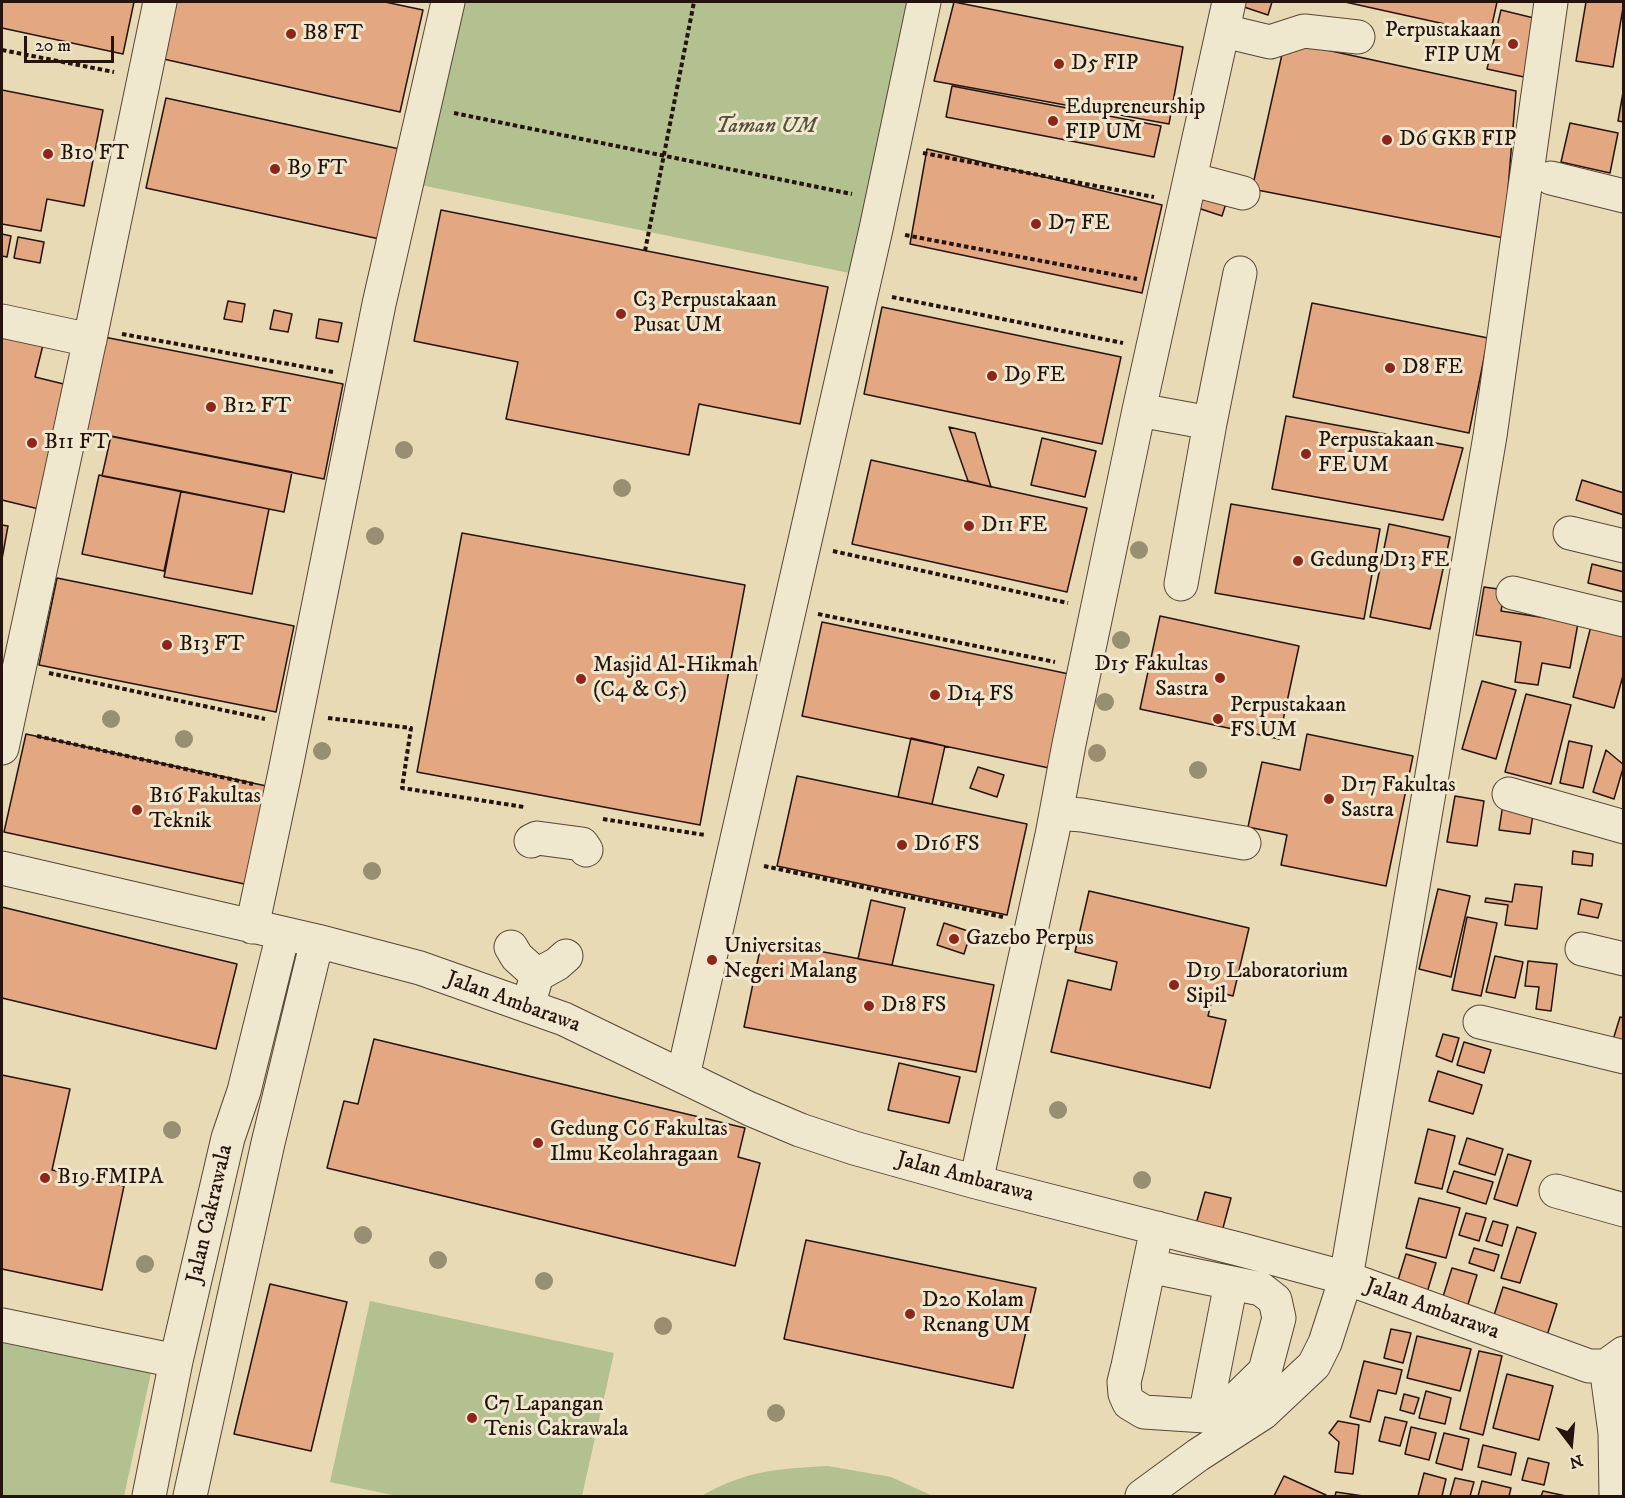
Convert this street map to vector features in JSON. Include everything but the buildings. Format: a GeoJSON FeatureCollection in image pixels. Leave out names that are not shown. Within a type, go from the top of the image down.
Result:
{"type":"FeatureCollection","features":[{"type":"Feature","properties":{"kind":"street"},"geometry":{"type":"LineString","coordinates":[[4,738],[160,2]]}},
{"type":"Feature","properties":{"kind":"street","name":"Jalan Cakrawala"},"geometry":{"type":"LineString","coordinates":[[149,1497],[176,1360],[228,1138],[244,1090],[267,931],[281,790],[364,378],[448,2]]}},
{"type":"Feature","properties":{"kind":"street"},"geometry":{"type":"LineString","coordinates":[[683,1076],[879,214],[924,2]]}},
{"type":"Feature","properties":{"kind":"street"},"geometry":{"type":"LineString","coordinates":[[1142,1497],[1198,1455],[1263,1413],[1314,1365],[1325,1343],[1346,1278],[1490,436],[1551,2]]}},
{"type":"Feature","properties":{"kind":"street"},"geometry":{"type":"LineString","coordinates":[[976,1182],[1033,923],[1139,410],[1227,16],[1270,42],[1304,31],[1358,37]]}},
{"type":"Feature","properties":{"kind":"street"},"geometry":{"type":"LineString","coordinates":[[1551,178],[1623,196]]}},
{"type":"Feature","properties":{"kind":"street"},"geometry":{"type":"LineString","coordinates":[[1187,191],[1243,193]]}},
{"type":"Feature","properties":{"kind":"street"},"geometry":{"type":"LineString","coordinates":[[1181,584],[1240,273]]}},
{"type":"Feature","properties":{"kind":"street"},"geometry":{"type":"LineString","coordinates":[[2,321],[91,334]]}},
{"type":"Feature","properties":{"kind":"street"},"geometry":{"type":"LineString","coordinates":[[1139,410],[1210,423]]}},
{"type":"Feature","properties":{"kind":"street"},"geometry":{"type":"LineString","coordinates":[[1570,533],[1623,546]]}},
{"type":"Feature","properties":{"kind":"street"},"geometry":{"type":"LineString","coordinates":[[1513,593],[1623,620]]}},
{"type":"Feature","properties":{"kind":"street"},"geometry":{"type":"LineString","coordinates":[[1509,794],[1623,827]]}},
{"type":"Feature","properties":{"kind":"street"},"geometry":{"type":"LineString","coordinates":[[1056,813],[1082,815],[1244,843]]}},
{"type":"Feature","properties":{"kind":"street"},"geometry":{"type":"LineString","coordinates":[[531,841],[537,838],[582,844],[586,850]]}},
{"type":"Feature","properties":{"kind":"street","name":"Jalan Ambarawa"},"geometry":{"type":"LineString","coordinates":[[2,868],[317,941],[420,968],[564,1019],[758,1112],[800,1130],[854,1148],[1346,1278],[1589,1366],[1615,1359]]}},
{"type":"Feature","properties":{"kind":"street","name":"Jalan Cakrawala"},"geometry":{"type":"LineString","coordinates":[[190,1497],[268,1143],[317,941]]}},
{"type":"Feature","properties":{"kind":"street"},"geometry":{"type":"LineString","coordinates":[[511,947],[517,957],[537,975]]}},
{"type":"Feature","properties":{"kind":"street"},"geometry":{"type":"LineString","coordinates":[[1582,949],[1623,959]]}},
{"type":"Feature","properties":{"kind":"street"},"geometry":{"type":"LineString","coordinates":[[528,1006],[537,975],[558,964],[566,956]]}},
{"type":"Feature","properties":{"kind":"street"},"geometry":{"type":"LineString","coordinates":[[1480,1022],[1623,1057]]}},
{"type":"Feature","properties":{"kind":"street"},"geometry":{"type":"LineString","coordinates":[[228,1138],[268,1143]]}},
{"type":"Feature","properties":{"kind":"street"},"geometry":{"type":"LineString","coordinates":[[1556,1191],[1623,1210]]}},
{"type":"Feature","properties":{"kind":"street"},"geometry":{"type":"LineString","coordinates":[[1149,1266],[1261,1289],[1275,1300],[1279,1318],[1265,1371],[1223,1412],[1205,1416],[1144,1412],[1129,1403],[1125,1394],[1124,1382],[1157,1228]]}},
{"type":"Feature","properties":{"kind":"street"},"geometry":{"type":"LineString","coordinates":[[1205,1416],[1232,1283]]}},
{"type":"Feature","properties":{"kind":"street"},"geometry":{"type":"LineString","coordinates":[[2,1324],[176,1360]]}},
{"type":"Feature","properties":{"kind":"street"},"geometry":{"type":"LineString","coordinates":[[1615,1359],[1616,1497]]}},
{"type":"Feature","properties":{"kind":"path"},"geometry":{"type":"LineString","coordinates":[[645,251],[694,2]]}},
{"type":"Feature","properties":{"kind":"path"},"geometry":{"type":"LineString","coordinates":[[2,50],[144,78]]}},
{"type":"Feature","properties":{"kind":"path"},"geometry":{"type":"LineString","coordinates":[[424,107],[663,156],[879,214],[1167,285]]}},
{"type":"Feature","properties":{"kind":"path"},"geometry":{"type":"LineString","coordinates":[[893,147],[1187,191]]}},
{"type":"Feature","properties":{"kind":"path"},"geometry":{"type":"LineString","coordinates":[[861,291],[1153,349]]}},
{"type":"Feature","properties":{"kind":"path"},"geometry":{"type":"LineString","coordinates":[[91,334],[364,378]]}},
{"type":"Feature","properties":{"kind":"path"},"geometry":{"type":"LineString","coordinates":[[802,545],[1099,610]]}},
{"type":"Feature","properties":{"kind":"path"},"geometry":{"type":"LineString","coordinates":[[789,608],[1085,668]]}},
{"type":"Feature","properties":{"kind":"path"},"geometry":{"type":"LineString","coordinates":[[19,667],[296,720],[411,728],[402,788],[528,808]]}},
{"type":"Feature","properties":{"kind":"path"},"geometry":{"type":"LineString","coordinates":[[4,738],[281,790]]}},
{"type":"Feature","properties":{"kind":"path"},"geometry":{"type":"LineString","coordinates":[[597,819],[734,849],[1033,923]]}},
{"type":"Feature","properties":{"kind":"green space","name":"Taman UM"},"geometry":{"type":"Polygon","coordinates":[[[447,2],[922,2],[864,276],[406,182],[447,2]]]}},
{"type":"Feature","properties":{"kind":"green space","name":"C7 Lapangan Tenis Cakrawala"},"geometry":{"type":"Polygon","coordinates":[[[370,1301],[614,1353],[582,1496],[397,1496],[330,1482],[370,1301]]]}},
{"type":"Feature","properties":{"kind":"green space"},"geometry":{"type":"Polygon","coordinates":[[[3,1343],[151,1373],[124,1496],[2,1496],[3,1343]]]}},
{"type":"Feature","properties":{"kind":"green space"},"geometry":{"type":"Polygon","coordinates":[[[828,1466],[891,1477],[933,1496],[701,1496],[733,1481],[763,1472],[828,1466]]]}},
{"type":"Feature","properties":{"kind":"place","name":"B8 FT"},"geometry":{"type":"Point","coordinates":[291,34]}},
{"type":"Feature","properties":{"kind":"place","name":"Perpustakaan FIP UM"},"geometry":{"type":"Point","coordinates":[1513,44]}},
{"type":"Feature","properties":{"kind":"place","name":"D5 FIP"},"geometry":{"type":"Point","coordinates":[1059,64]}},
{"type":"Feature","properties":{"kind":"place","name":"Edupreneurship FIP UM"},"geometry":{"type":"Point","coordinates":[1053,121]}},
{"type":"Feature","properties":{"kind":"place","name":"D6 GKB FIP"},"geometry":{"type":"Point","coordinates":[1387,140]}},
{"type":"Feature","properties":{"kind":"place","name":"B10 FT"},"geometry":{"type":"Point","coordinates":[48,154]}},
{"type":"Feature","properties":{"kind":"place","name":"B9 FT"},"geometry":{"type":"Point","coordinates":[275,169]}},
{"type":"Feature","properties":{"kind":"place","name":"D7 FE"},"geometry":{"type":"Point","coordinates":[1036,224]}},
{"type":"Feature","properties":{"kind":"place","name":"C3 Perpustakaan Pusat UM"},"geometry":{"type":"Point","coordinates":[621,314]}},
{"type":"Feature","properties":{"kind":"place","name":"D8 FE"},"geometry":{"type":"Point","coordinates":[1390,368]}},
{"type":"Feature","properties":{"kind":"place","name":"D9 FE"},"geometry":{"type":"Point","coordinates":[992,376]}},
{"type":"Feature","properties":{"kind":"place","name":"B12 FT"},"geometry":{"type":"Point","coordinates":[211,407]}},
{"type":"Feature","properties":{"kind":"place","name":"B11 FT"},"geometry":{"type":"Point","coordinates":[32,443]}},
{"type":"Feature","properties":{"kind":"place","name":"Perpustakaan FE UM"},"geometry":{"type":"Point","coordinates":[1306,454]}},
{"type":"Feature","properties":{"kind":"place","name":"D11 FE"},"geometry":{"type":"Point","coordinates":[969,526]}},
{"type":"Feature","properties":{"kind":"place","name":"Gedung D13 FE"},"geometry":{"type":"Point","coordinates":[1298,561]}},
{"type":"Feature","properties":{"kind":"place","name":"B13 FT"},"geometry":{"type":"Point","coordinates":[167,645]}},
{"type":"Feature","properties":{"kind":"place","name":"D15 Fakultas Sastra"},"geometry":{"type":"Point","coordinates":[1220,678]}},
{"type":"Feature","properties":{"kind":"place","name":"Masjid Al-Hikmah (C4 & C5)"},"geometry":{"type":"Point","coordinates":[581,679]}},
{"type":"Feature","properties":{"kind":"place","name":"D14 FS"},"geometry":{"type":"Point","coordinates":[935,695]}},
{"type":"Feature","properties":{"kind":"place","name":"Perpustakaan FS UM"},"geometry":{"type":"Point","coordinates":[1218,719]}},
{"type":"Feature","properties":{"kind":"place","name":"D17 Fakultas Sastra"},"geometry":{"type":"Point","coordinates":[1329,799]}},
{"type":"Feature","properties":{"kind":"place","name":"B16 Fakultas Teknik"},"geometry":{"type":"Point","coordinates":[137,810]}},
{"type":"Feature","properties":{"kind":"place","name":"D16 FS"},"geometry":{"type":"Point","coordinates":[902,845]}},
{"type":"Feature","properties":{"kind":"place","name":"Gazebo Perpus"},"geometry":{"type":"Point","coordinates":[954,939]}},
{"type":"Feature","properties":{"kind":"place","name":"Universitas Negeri Malang"},"geometry":{"type":"Point","coordinates":[712,960]}},
{"type":"Feature","properties":{"kind":"place","name":"D19 Laboratorium Sipil"},"geometry":{"type":"Point","coordinates":[1174,985]}},
{"type":"Feature","properties":{"kind":"place","name":"D18 FS"},"geometry":{"type":"Point","coordinates":[869,1006]}},
{"type":"Feature","properties":{"kind":"place","name":"Gedung C6 Fakultas Ilmu Keolahragaan"},"geometry":{"type":"Point","coordinates":[538,1143]}},
{"type":"Feature","properties":{"kind":"place","name":"B19 FMIPA"},"geometry":{"type":"Point","coordinates":[45,1178]}},
{"type":"Feature","properties":{"kind":"place","name":"D20 Kolam Renang UM"},"geometry":{"type":"Point","coordinates":[910,1314]}},
{"type":"Feature","properties":{"kind":"place","name":"C7 Lapangan Tenis Cakrawala"},"geometry":{"type":"Point","coordinates":[472,1418]}}]}
